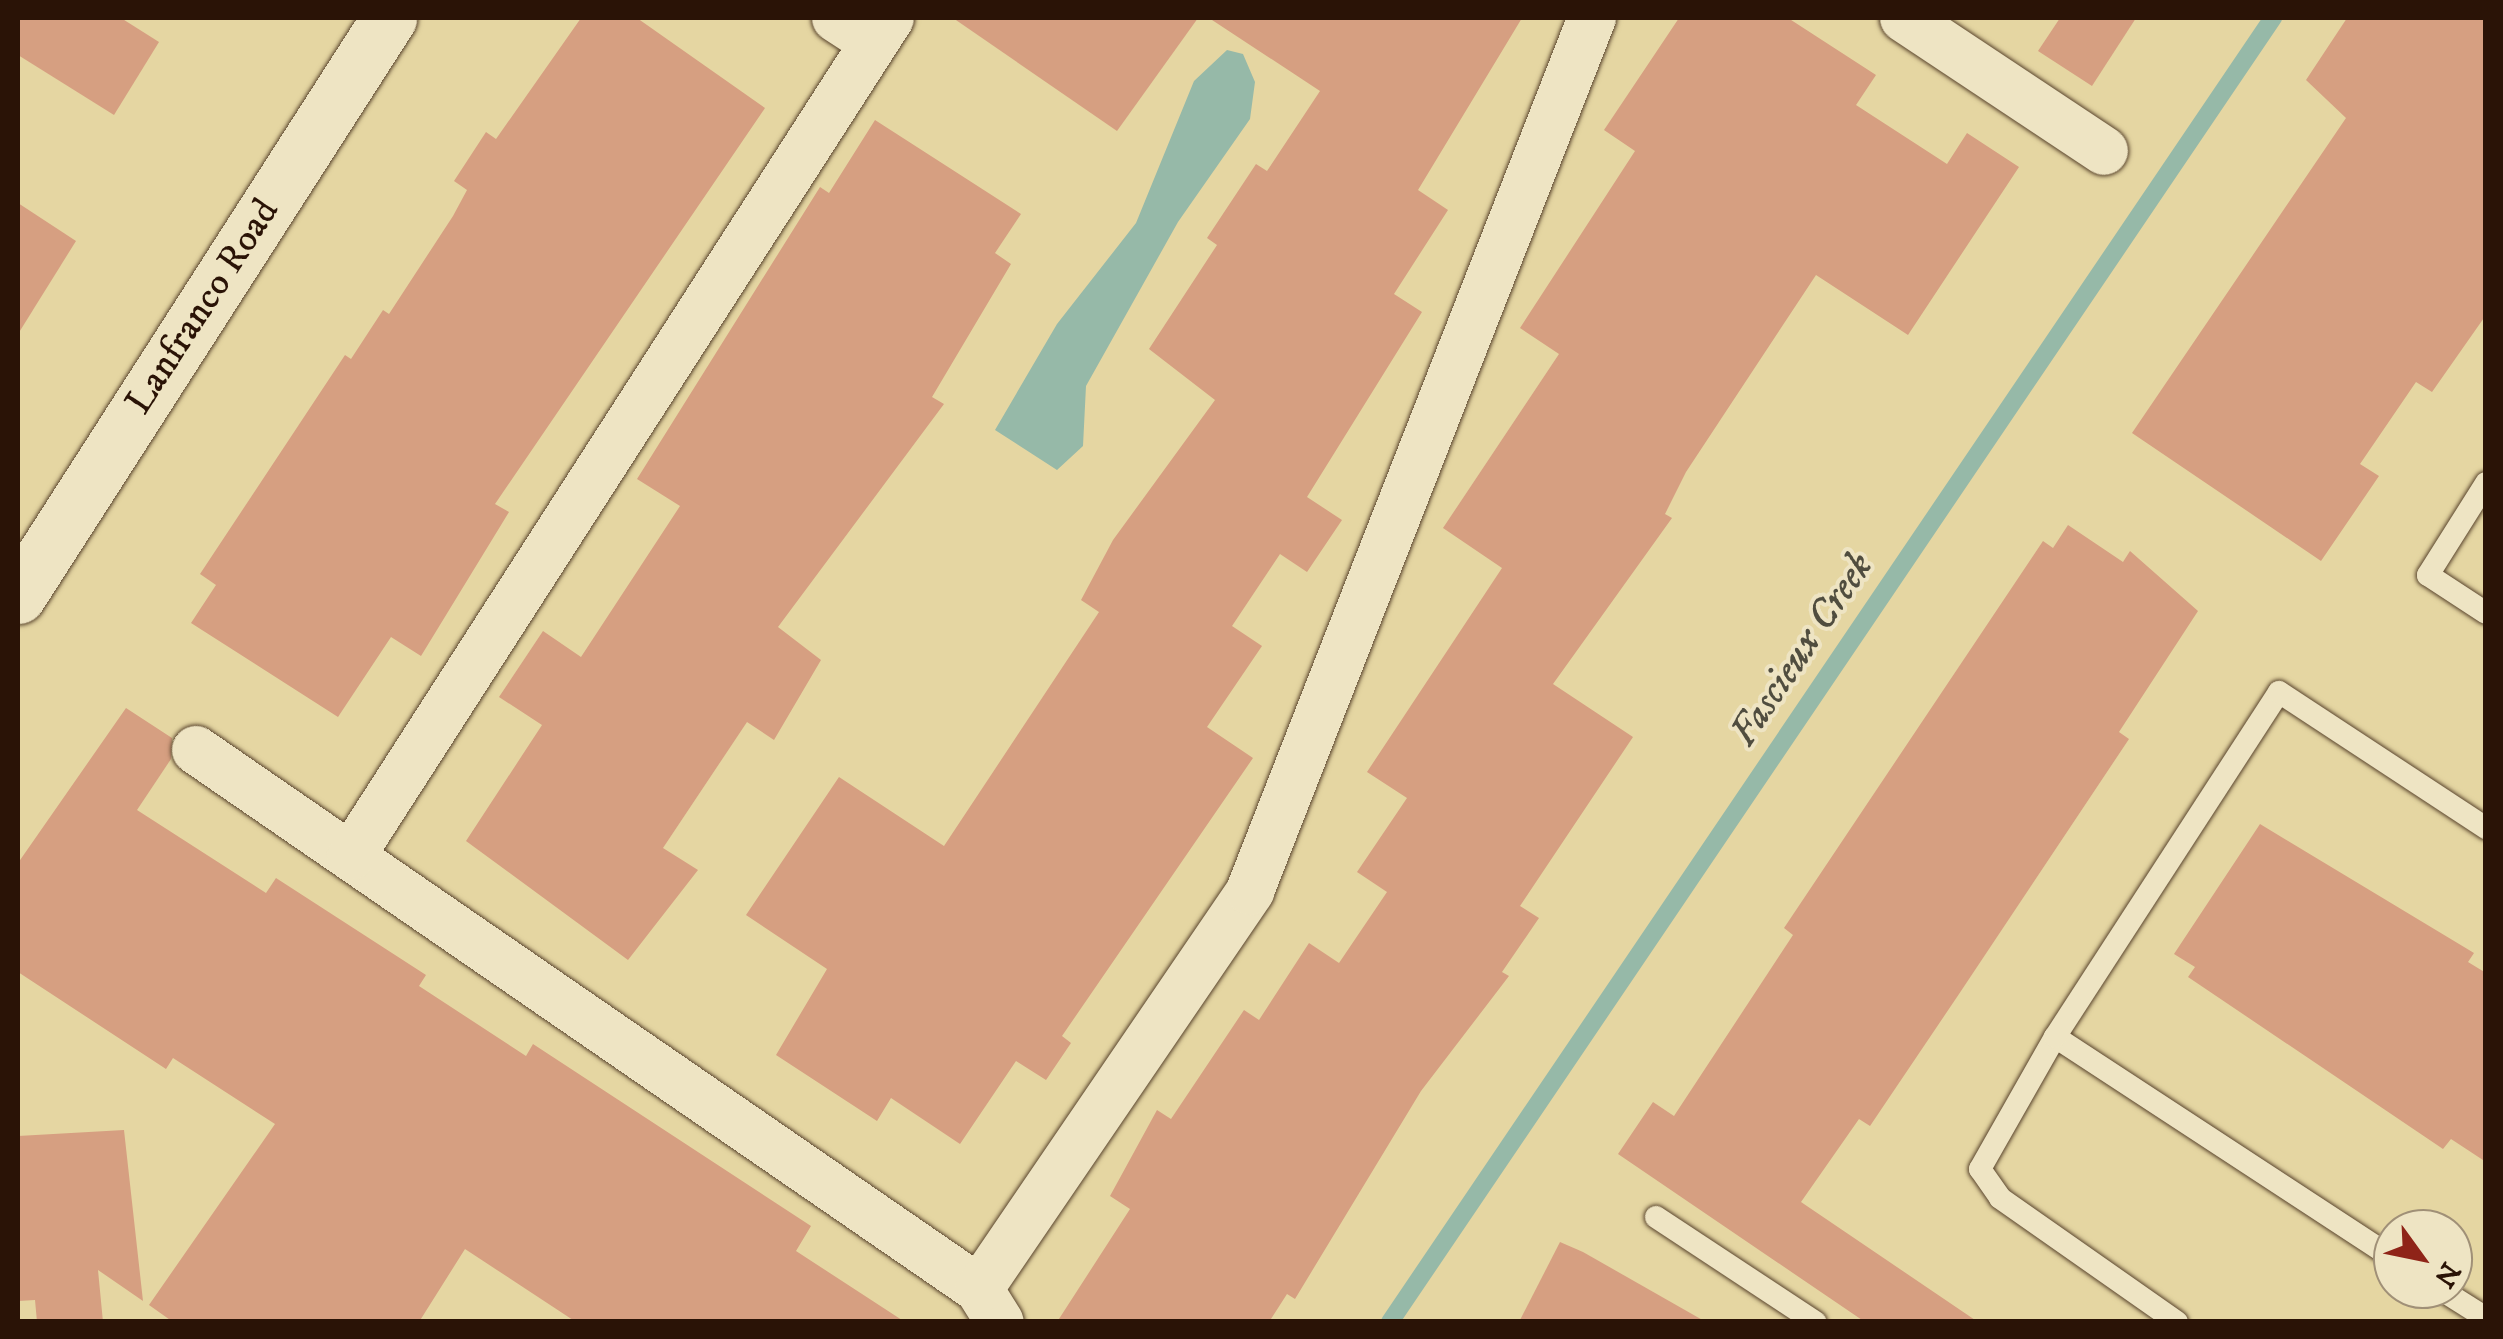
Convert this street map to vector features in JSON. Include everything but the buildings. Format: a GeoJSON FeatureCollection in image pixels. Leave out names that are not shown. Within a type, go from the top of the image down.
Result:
{"type":"FeatureCollection","features":[{"type":"Feature","properties":{"kind":"street","name":"Lanfranco Road"},"geometry":{"type":"LineString","coordinates":[[18,596],[389,18]]}},
{"type":"Feature","properties":{"kind":"street"},"geometry":{"type":"LineString","coordinates":[[196,750],[990,1305],[1250,891],[1592,18]]}},
{"type":"Feature","properties":{"kind":"street"},"geometry":{"type":"LineString","coordinates":[[1904,18],[2104,151]]}},
{"type":"Feature","properties":{"kind":"street"},"geometry":{"type":"LineString","coordinates":[[352,856],[866,26]]}},
{"type":"Feature","properties":{"kind":"lane"},"geometry":{"type":"LineString","coordinates":[[2486,483],[2428,575],[2486,613]]}},
{"type":"Feature","properties":{"kind":"lane"},"geometry":{"type":"LineString","coordinates":[[2176,1322],[2000,1198],[1980,1169],[2056,1037],[2279,692],[2486,828]]}},
{"type":"Feature","properties":{"kind":"lane"},"geometry":{"type":"LineString","coordinates":[[2056,1037],[2373,1245]]}},
{"type":"Feature","properties":{"kind":"lane"},"geometry":{"type":"LineString","coordinates":[[1656,1217],[1815,1322]]}},
{"type":"Feature","properties":{"kind":"shaded area"},"geometry":{"type":"Polygon","coordinates":[[[1227,50],[1243,54],[1255,82],[1250,119],[1178,222],[1086,386],[1083,446],[1057,470],[995,430],[1057,324],[1136,223],[1194,81],[1227,50]]]}},
{"type":"Feature","properties":{"kind":"waterway","name":"Fascieux Creek"},"geometry":{"type":"LineString","coordinates":[[1390,1322],[2273,18]]}}]}
